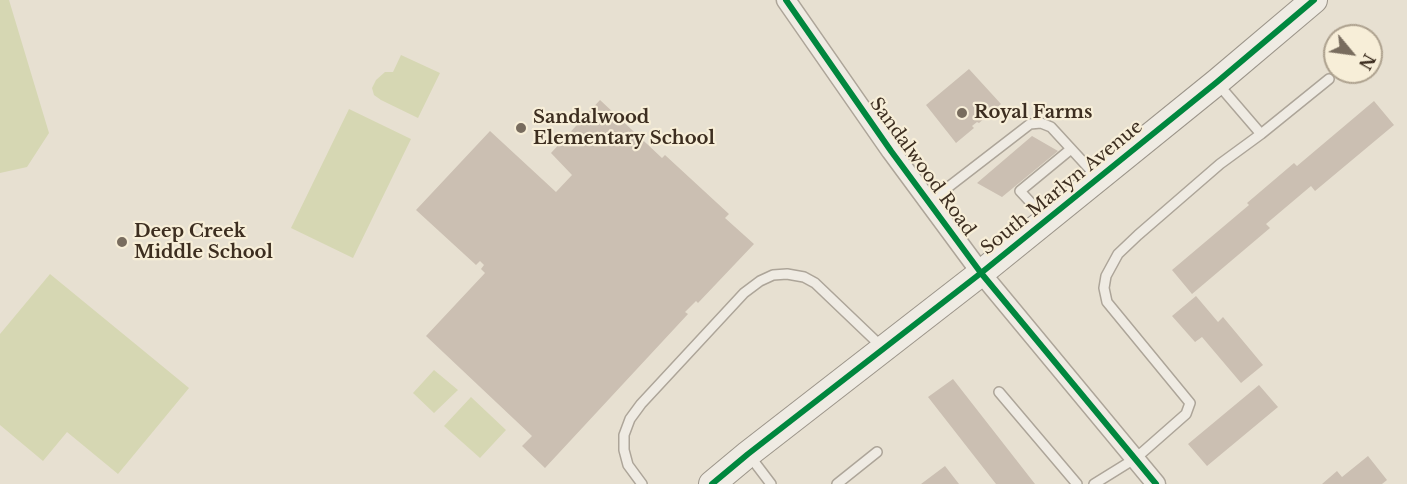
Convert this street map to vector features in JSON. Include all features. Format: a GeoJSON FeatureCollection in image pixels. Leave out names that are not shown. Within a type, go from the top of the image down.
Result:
{"type":"FeatureCollection","features":[{"type":"Feature","properties":{"kind":"street","name":"Sandalwood Road"},"geometry":{"type":"LineString","coordinates":[[786,0],[981,273],[1156,484]]}},
{"type":"Feature","properties":{"kind":"street","name":"South Marlyn Avenue"},"geometry":{"type":"LineString","coordinates":[[712,484],[1047,220],[1314,0]]}},
{"type":"Feature","properties":{"kind":"lane"},"geometry":{"type":"LineString","coordinates":[[1217,82],[1261,134]]}},
{"type":"Feature","properties":{"kind":"lane"},"geometry":{"type":"LineString","coordinates":[[1094,484],[1136,458],[1186,414],[1190,403],[1107,302],[1104,288],[1106,276],[1118,254],[1220,164],[1323,84]]}},
{"type":"Feature","properties":{"kind":"lane"},"geometry":{"type":"LineString","coordinates":[[929,202],[1030,124],[1041,123],[1051,127],[1098,178]]}},
{"type":"Feature","properties":{"kind":"lane"},"geometry":{"type":"LineString","coordinates":[[1047,220],[1020,191],[1071,149]]}},
{"type":"Feature","properties":{"kind":"lane"},"geometry":{"type":"LineString","coordinates":[[642,484],[628,465],[624,450],[624,435],[630,419],[641,404],[728,310],[759,281],[788,274],[804,277],[815,283],[884,349]]}},
{"type":"Feature","properties":{"kind":"lane"},"geometry":{"type":"LineString","coordinates":[[999,392],[1077,484]]}},
{"type":"Feature","properties":{"kind":"lane"},"geometry":{"type":"LineString","coordinates":[[837,484],[878,452]]}},
{"type":"Feature","properties":{"kind":"lane"},"geometry":{"type":"LineString","coordinates":[[748,454],[771,484]]}},
{"type":"Feature","properties":{"kind":"green space"},"geometry":{"type":"Polygon","coordinates":[[[0,0],[9,0],[49,133],[27,167],[0,173],[0,0]]]}},
{"type":"Feature","properties":{"kind":"green space"},"geometry":{"type":"Polygon","coordinates":[[[401,55],[440,73],[418,118],[381,100],[374,95],[372,88],[376,80],[385,72],[393,72],[401,55]]]}},
{"type":"Feature","properties":{"kind":"green space"},"geometry":{"type":"Polygon","coordinates":[[[349,109],[411,139],[353,258],[291,228],[349,109]]]}},
{"type":"Feature","properties":{"kind":"green space"},"geometry":{"type":"Polygon","coordinates":[[[50,274],[189,388],[118,474],[67,432],[43,461],[0,425],[0,334],[50,274]]]}},
{"type":"Feature","properties":{"kind":"green space"},"geometry":{"type":"Polygon","coordinates":[[[434,370],[458,390],[434,413],[413,393],[434,370]]]}},
{"type":"Feature","properties":{"kind":"green space"},"geometry":{"type":"Polygon","coordinates":[[[471,397],[506,430],[480,458],[444,426],[471,397]]]}},
{"type":"Feature","properties":{"kind":"building","name":"Royal Farms"},"geometry":{"type":"Polygon","coordinates":[[[969,69],[1001,104],[979,123],[972,126],[974,128],[956,143],[926,105],[969,69]]]}},
{"type":"Feature","properties":{"kind":"building"},"geometry":{"type":"Polygon","coordinates":[[[600,100],[662,158],[665,155],[729,214],[725,218],[754,244],[698,303],[696,301],[685,312],[688,314],[545,468],[522,446],[532,436],[426,336],[485,273],[481,269],[484,265],[480,261],[476,265],[416,210],[490,131],[556,192],[572,175],[551,153],[600,100]]]}},
{"type":"Feature","properties":{"kind":"building"},"geometry":{"type":"Polygon","coordinates":[[[1374,101],[1394,125],[1315,191],[1311,186],[1266,224],[1270,228],[1192,294],[1172,270],[1249,205],[1247,203],[1294,163],[1297,166],[1374,101]]]}},
{"type":"Feature","properties":{"kind":"building","name":"Royal Farms"},"geometry":{"type":"Polygon","coordinates":[[[1032,136],[1058,151],[1002,197],[977,183],[1032,136]]]}},
{"type":"Feature","properties":{"kind":"building"},"geometry":{"type":"Polygon","coordinates":[[[1196,296],[1218,322],[1223,317],[1263,365],[1241,383],[1202,337],[1195,342],[1172,316],[1196,296]]]}},
{"type":"Feature","properties":{"kind":"building"},"geometry":{"type":"Polygon","coordinates":[[[953,379],[1035,484],[996,484],[928,397],[953,379]]]}},
{"type":"Feature","properties":{"kind":"building"},"geometry":{"type":"Polygon","coordinates":[[[1259,385],[1278,407],[1207,466],[1188,444],[1259,385]]]}},
{"type":"Feature","properties":{"kind":"building"},"geometry":{"type":"Polygon","coordinates":[[[1368,456],[1387,480],[1382,484],[1322,484],[1337,471],[1342,477],[1368,456]]]}},
{"type":"Feature","properties":{"kind":"building"},"geometry":{"type":"Polygon","coordinates":[[[945,466],[959,484],[921,484],[945,466]]]}},
{"type":"Feature","properties":{"kind":"cycle path"},"geometry":{"type":"LineString","coordinates":[[786,0],[891,151],[981,273],[1156,484]]}},
{"type":"Feature","properties":{"kind":"cycle path"},"geometry":{"type":"LineString","coordinates":[[712,484],[981,273],[1217,82],[1314,0]]}},
{"type":"Feature","properties":{"kind":"place","name":"Royal Farms"},"geometry":{"type":"Point","coordinates":[962,113]}},
{"type":"Feature","properties":{"kind":"place","name":"Sandalwood Elementary School"},"geometry":{"type":"Point","coordinates":[521,128]}},
{"type":"Feature","properties":{"kind":"place","name":"Deep Creek Middle School"},"geometry":{"type":"Point","coordinates":[122,242]}}]}
